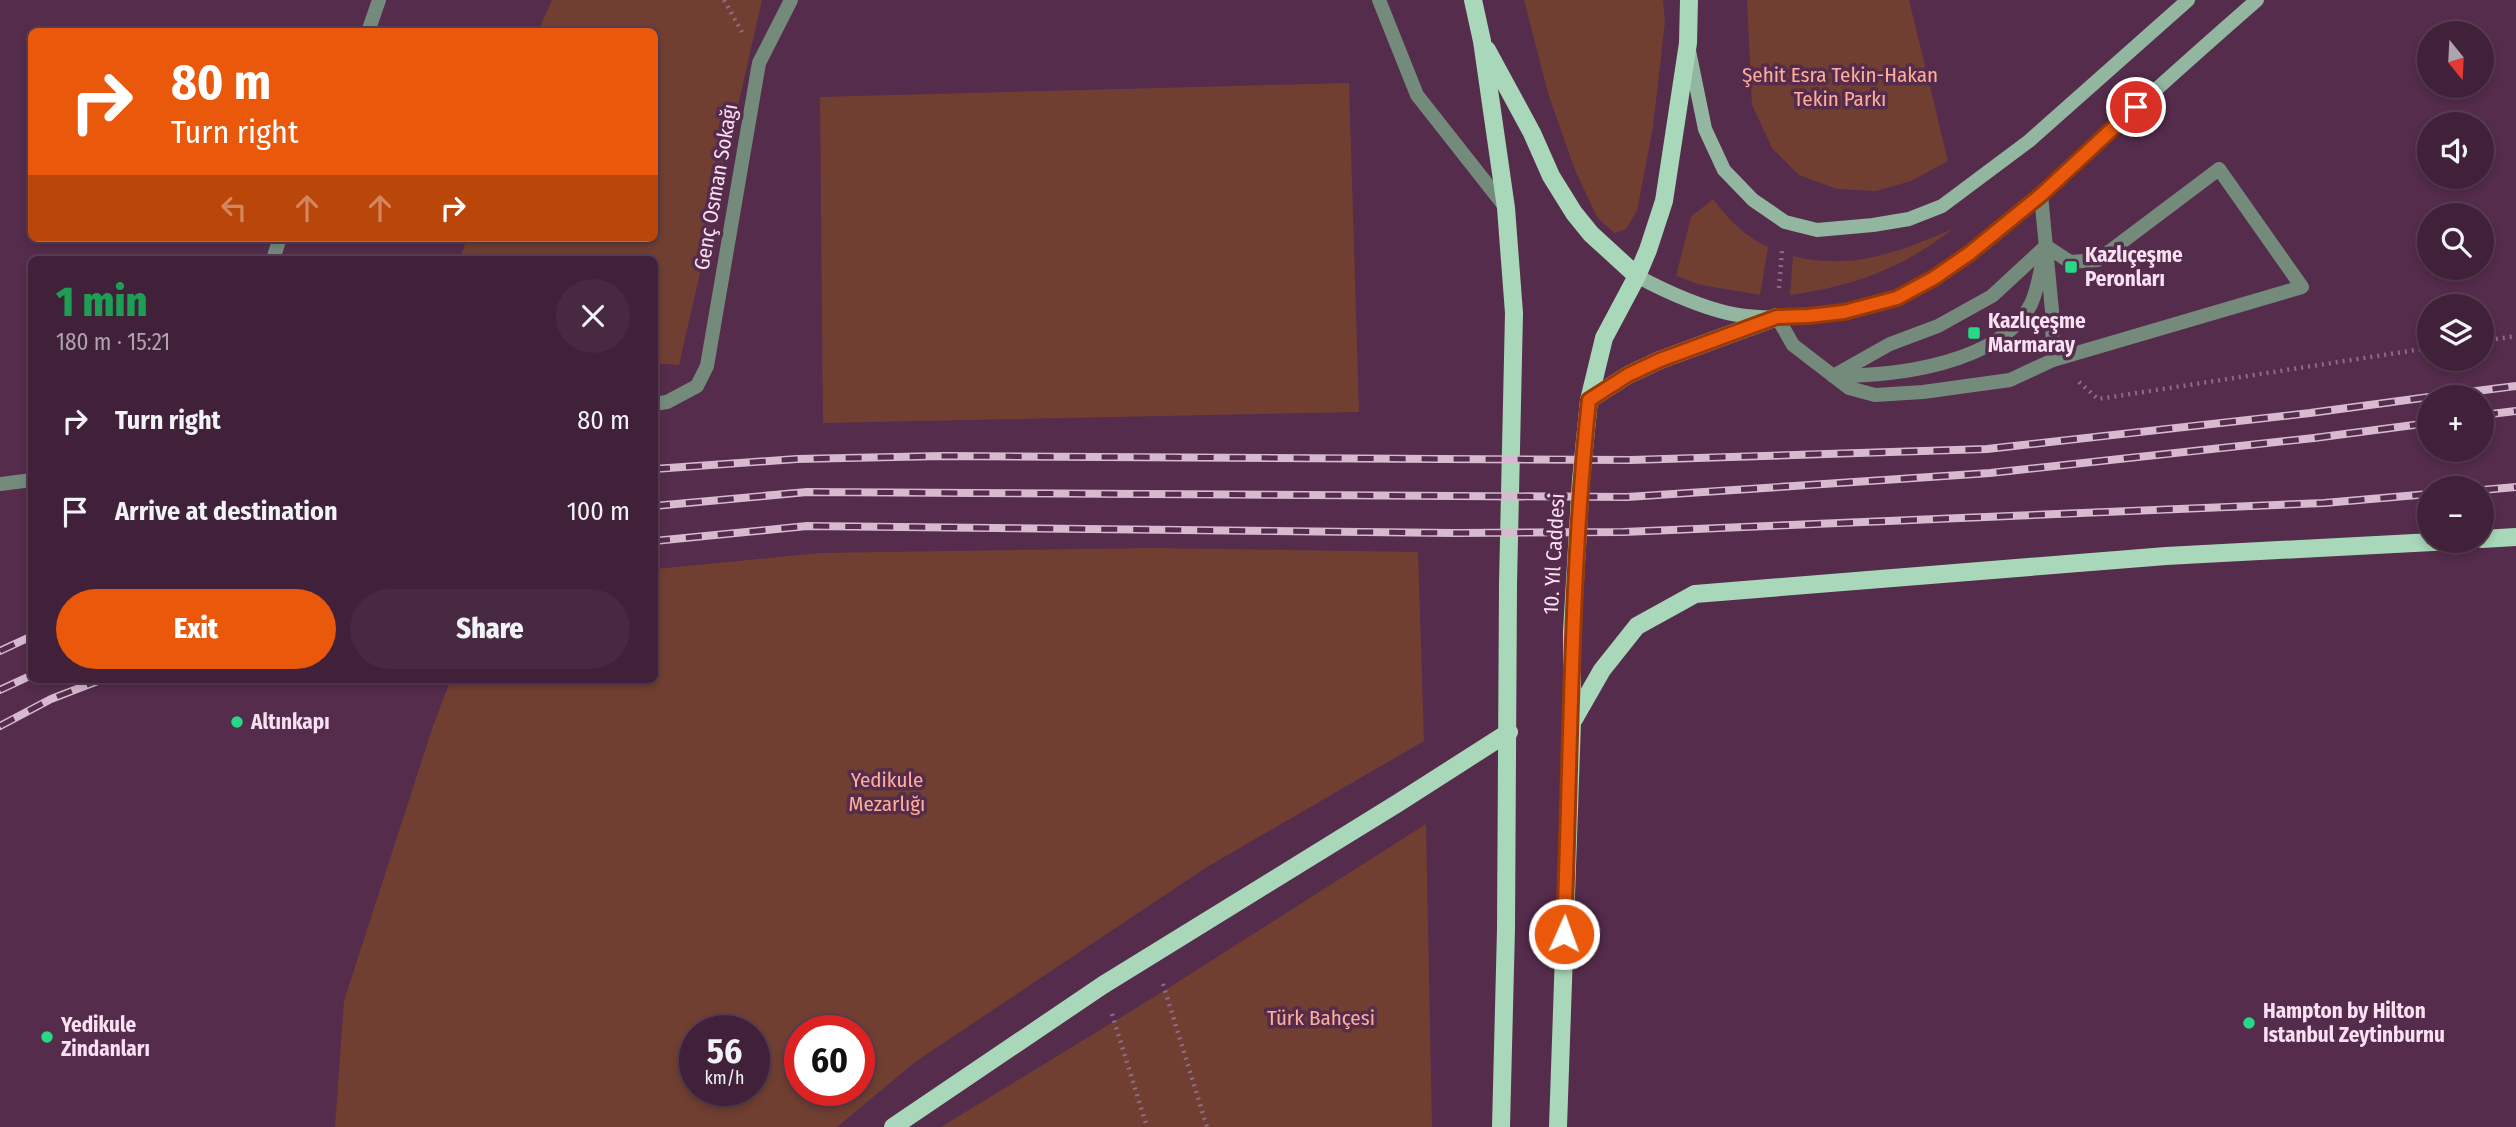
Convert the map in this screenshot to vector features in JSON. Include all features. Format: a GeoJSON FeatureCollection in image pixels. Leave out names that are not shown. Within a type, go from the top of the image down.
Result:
{"type":"FeatureCollection","features":[{"type":"Feature","properties":{"kind":"main road","name":"10. Yıl Caddesi"},"geometry":{"type":"LineString","coordinates":[[1474,0],[1506,208],[1514,313],[1501,1127]]}},
{"type":"Feature","properties":{"kind":"main road","name":"10. Yıl Caddesi"},"geometry":{"type":"LineString","coordinates":[[1558,1127],[1572,722],[1572,631],[1581,480],[1589,400],[1604,338],[1637,276],[1664,201],[1688,43],[1689,0]]}},
{"type":"Feature","properties":{"kind":"main road"},"geometry":{"type":"LineString","coordinates":[[1688,43],[1705,129],[1724,170],[1753,200],[1785,222],[1817,230],[1909,219],[1942,206],[2029,141],[2188,0]]}},
{"type":"Feature","properties":{"kind":"main road"},"geometry":{"type":"LineString","coordinates":[[1482,41],[1532,133],[1551,176],[1574,213],[1591,234],[1637,276],[1664,290],[1744,316],[1808,316],[1844,312],[1897,298],[1934,278],[1970,253],[2041,195],[2174,72],[2257,0]]}},
{"type":"Feature","properties":{"kind":"main road"},"geometry":{"type":"LineString","coordinates":[[1589,400],[1628,375],[1660,360],[1777,317]]}},
{"type":"Feature","properties":{"kind":"main road"},"geometry":{"type":"LineString","coordinates":[[2494,538],[2516,537]]}},
{"type":"Feature","properties":{"kind":"main road"},"geometry":{"type":"LineString","coordinates":[[1572,722],[1602,670],[1637,626],[1695,594],[2166,556],[2417,543]]}},
{"type":"Feature","properties":{"kind":"main road"},"geometry":{"type":"LineString","coordinates":[[893,1127],[1103,985],[1509,732]]}},
{"type":"Feature","properties":{"kind":"street"},"geometry":{"type":"LineString","coordinates":[[369,28],[379,0]]}},
{"type":"Feature","properties":{"kind":"street","name":"Genç Osman Sokağı"},"geometry":{"type":"LineString","coordinates":[[658,403],[697,386],[707,366],[759,63],[791,0]]}},
{"type":"Feature","properties":{"kind":"street"},"geometry":{"type":"LineString","coordinates":[[1379,0],[1417,95],[1506,208]]}},
{"type":"Feature","properties":{"kind":"street"},"geometry":{"type":"LineString","coordinates":[[1777,317],[1793,345],[1831,376],[1849,388],[1875,395],[1923,392],[2010,380],[2053,360],[2302,287],[2219,169],[2098,260],[2070,262],[2046,246]]}},
{"type":"Feature","properties":{"kind":"street"},"geometry":{"type":"LineString","coordinates":[[2041,195],[2052,311],[2053,360]]}},
{"type":"Feature","properties":{"kind":"street"},"geometry":{"type":"LineString","coordinates":[[1831,376],[1868,376],[1946,363],[1986,347],[2012,329],[2031,303],[2046,246]]}},
{"type":"Feature","properties":{"kind":"street"},"geometry":{"type":"LineString","coordinates":[[1831,376],[1890,344],[1938,326],[1992,296],[2046,246]]}},
{"type":"Feature","properties":{"kind":"street"},"geometry":{"type":"LineString","coordinates":[[0,484],[28,480]]}},
{"type":"Feature","properties":{"kind":"path"},"geometry":{"type":"LineString","coordinates":[[1777,317],[1785,222]]}},
{"type":"Feature","properties":{"kind":"path"},"geometry":{"type":"LineString","coordinates":[[2494,339],[2516,336]]}},
{"type":"Feature","properties":{"kind":"path"},"geometry":{"type":"LineString","coordinates":[[2053,360],[2098,398],[2417,350]]}},
{"type":"Feature","properties":{"kind":"path"},"geometry":{"type":"LineString","coordinates":[[1154,953],[1206,1127]]}},
{"type":"Feature","properties":{"kind":"path"},"geometry":{"type":"LineString","coordinates":[[1103,985],[1147,1127]]}},
{"type":"Feature","properties":{"kind":"green space"},"geometry":{"type":"Polygon","coordinates":[[[552,0],[762,0],[679,365],[658,363],[658,256],[461,256],[466,242],[658,242],[658,28],[539,28],[552,0]]]}},
{"type":"Feature","properties":{"kind":"green space"},"geometry":{"type":"Polygon","coordinates":[[[1524,0],[1663,0],[1665,22],[1653,127],[1637,211],[1626,229],[1614,233],[1597,217],[1575,170],[1548,93],[1524,0]]]}},
{"type":"Feature","properties":{"kind":"green space","name":"Şehit Esra Tekin-Hakan Tekin Parkı"},"geometry":{"type":"Polygon","coordinates":[[[1747,0],[1909,0],[1948,161],[1911,181],[1876,191],[1837,189],[1799,175],[1772,148],[1752,105],[1747,0]]]}},
{"type":"Feature","properties":{"kind":"green space"},"geometry":{"type":"Polygon","coordinates":[[[1349,83],[1359,412],[823,423],[820,97],[1349,83]]]}},
{"type":"Feature","properties":{"kind":"green space"},"geometry":{"type":"Polygon","coordinates":[[[1713,199],[1738,227],[1768,247],[1760,295],[1701,285],[1676,276],[1691,217],[1713,199]]]}},
{"type":"Feature","properties":{"kind":"green space"},"geometry":{"type":"Polygon","coordinates":[[[1953,229],[1915,255],[1876,274],[1835,287],[1790,295],[1793,256],[1835,261],[1875,257],[1953,229]]]}},
{"type":"Feature","properties":{"kind":"green space","name":"Yedikule Mezarlığı"},"geometry":{"type":"Polygon","coordinates":[[[1152,548],[1418,552],[1424,741],[1207,867],[915,1062],[875,1095],[875,1015],[784,1015],[784,1106],[862,1106],[837,1127],[335,1127],[344,1001],[449,683],[658,683],[658,569],[820,553],[1152,548]]]}},
{"type":"Feature","properties":{"kind":"green space","name":"Türk Bahçesi"},"geometry":{"type":"Polygon","coordinates":[[[1426,824],[1432,1127],[941,1127],[1159,994],[1426,824]]]}},
{"type":"Feature","properties":{"kind":"railway"},"geometry":{"type":"LineString","coordinates":[[2494,389],[2516,386]]}},
{"type":"Feature","properties":{"kind":"railway"},"geometry":{"type":"LineString","coordinates":[[658,469],[797,459],[943,456],[1631,460],[1987,449],[2417,399]]}},
{"type":"Feature","properties":{"kind":"railway"},"geometry":{"type":"LineString","coordinates":[[2494,414],[2516,411]]}},
{"type":"Feature","properties":{"kind":"railway"},"geometry":{"type":"LineString","coordinates":[[658,506],[807,492],[1627,497],[1990,473],[2417,425]]}},
{"type":"Feature","properties":{"kind":"railway"},"geometry":{"type":"LineString","coordinates":[[2494,489],[2516,487]]}},
{"type":"Feature","properties":{"kind":"railway"},"geometry":{"type":"LineString","coordinates":[[658,541],[807,526],[1455,533],[1623,532],[2324,503],[2417,495]]}},
{"type":"Feature","properties":{"kind":"railway"},"geometry":{"type":"LineString","coordinates":[[0,651],[28,638]]}},
{"type":"Feature","properties":{"kind":"railway"},"geometry":{"type":"LineString","coordinates":[[0,690],[28,677]]}},
{"type":"Feature","properties":{"kind":"railway"},"geometry":{"type":"LineString","coordinates":[[0,726],[51,699],[93,683]]}},
{"type":"Feature","properties":{"kind":"place","name":"Kazlıçeşme Peronları"},"geometry":{"type":"Point","coordinates":[2071,267]}},
{"type":"Feature","properties":{"kind":"place","name":"Kazlıçeşme Marmaray"},"geometry":{"type":"Point","coordinates":[1974,333]}},
{"type":"Feature","properties":{"kind":"place","name":"Altınkapı"},"geometry":{"type":"Point","coordinates":[237,722]}},
{"type":"Feature","properties":{"kind":"place","name":"Hampton by Hilton Istanbul Zeytinburnu"},"geometry":{"type":"Point","coordinates":[2249,1023]}},
{"type":"Feature","properties":{"kind":"place","name":"Yedikule Zindanları"},"geometry":{"type":"Point","coordinates":[47,1037]}},
{"type":"Feature","properties":{"kind":"route"},"geometry":{"type":"LineString","coordinates":[[1564,934],[1572,722],[1572,631],[1581,480],[1589,400],[1628,375],[1660,360],[1777,317],[1844,312],[1897,298],[1934,278],[1970,253],[2041,195],[2136,107]]}}]}
